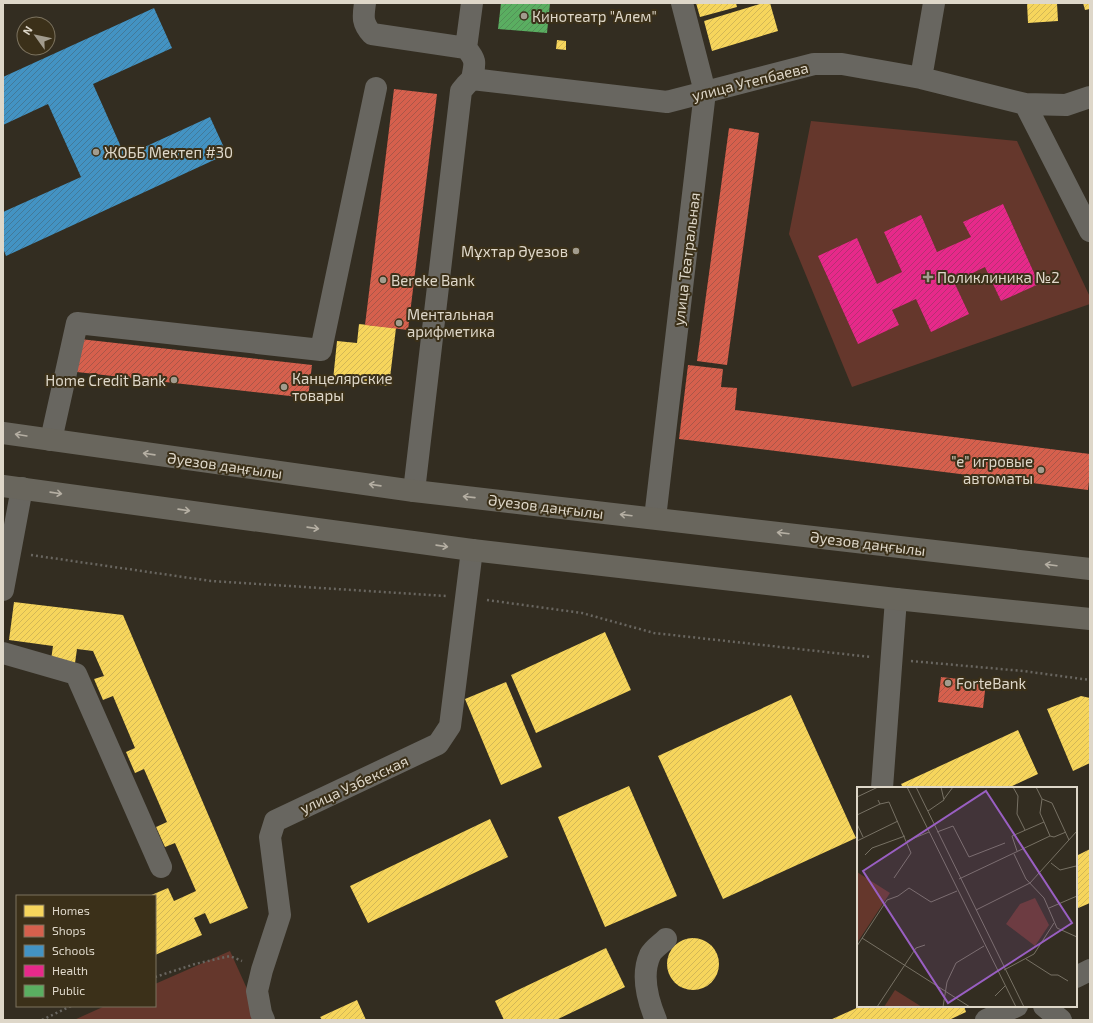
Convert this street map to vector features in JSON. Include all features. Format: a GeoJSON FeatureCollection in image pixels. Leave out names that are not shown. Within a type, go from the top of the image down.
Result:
{"type":"FeatureCollection","features":[{"type":"Feature","properties":{"kind":"main road","name":"Әуезов даңғылы"},"geometry":{"type":"LineString","coordinates":[[3,433],[414,491],[1090,569]]}},
{"type":"Feature","properties":{"kind":"main road"},"geometry":{"type":"LineString","coordinates":[[12,487],[472,550],[896,599],[1090,619]]}},
{"type":"Feature","properties":{"kind":"street"},"geometry":{"type":"LineString","coordinates":[[365,3],[363,17],[366,27],[372,34],[466,48],[472,55],[475,62],[472,79],[461,92],[414,491]]}},
{"type":"Feature","properties":{"kind":"street"},"geometry":{"type":"LineString","coordinates":[[466,48],[472,3]]}},
{"type":"Feature","properties":{"kind":"street","name":"улица Театральная"},"geometry":{"type":"LineString","coordinates":[[655,518],[706,92],[682,3]]}},
{"type":"Feature","properties":{"kind":"street"},"geometry":{"type":"LineString","coordinates":[[921,78],[934,3]]}},
{"type":"Feature","properties":{"kind":"street","name":"улица Утепбаева"},"geometry":{"type":"LineString","coordinates":[[472,79],[667,102],[814,64],[842,64],[921,78],[1025,104],[1066,105],[1090,97]]}},
{"type":"Feature","properties":{"kind":"street"},"geometry":{"type":"LineString","coordinates":[[51,440],[77,323],[321,350],[376,88]]}},
{"type":"Feature","properties":{"kind":"street"},"geometry":{"type":"LineString","coordinates":[[1025,104],[1090,231]]}},
{"type":"Feature","properties":{"kind":"street"},"geometry":{"type":"LineString","coordinates":[[3,590],[10,552],[12,487]]}},
{"type":"Feature","properties":{"kind":"street","name":"улица Узбекская"},"geometry":{"type":"LineString","coordinates":[[264,1020],[261,1013],[257,991],[262,970],[280,915],[270,837],[275,821],[438,744],[450,726],[472,550]]}},
{"type":"Feature","properties":{"kind":"street"},"geometry":{"type":"LineString","coordinates":[[882,787],[896,599]]}},
{"type":"Feature","properties":{"kind":"street"},"geometry":{"type":"LineString","coordinates":[[3,653],[76,674],[161,867]]}},
{"type":"Feature","properties":{"kind":"street"},"geometry":{"type":"LineString","coordinates":[[656,1020],[651,1006],[645,976],[650,955],[666,939]]}},
{"type":"Feature","properties":{"kind":"street"},"geometry":{"type":"LineString","coordinates":[[1077,976],[1090,970]]}},
{"type":"Feature","properties":{"kind":"street"},"geometry":{"type":"LineString","coordinates":[[986,1020],[1015,1007]]}},
{"type":"Feature","properties":{"kind":"street"},"geometry":{"type":"LineString","coordinates":[[1045,1007],[1060,1020]]}},
{"type":"Feature","properties":{"kind":"path"},"geometry":{"type":"LineString","coordinates":[[10,552],[211,581],[466,597],[582,613],[654,633],[892,659],[1023,671],[1090,680]]}},
{"type":"Feature","properties":{"kind":"path"},"geometry":{"type":"LineString","coordinates":[[156,978],[195,964],[230,956],[262,970]]}},
{"type":"Feature","properties":{"kind":"path"},"geometry":{"type":"LineString","coordinates":[[42,1020],[69,1007]]}},
{"type":"Feature","properties":{"kind":"shaded area"},"geometry":{"type":"Polygon","coordinates":[[[811,121],[1017,141],[1090,297],[1090,304],[852,387],[789,234],[811,121]]]}},
{"type":"Feature","properties":{"kind":"shaded area"},"geometry":{"type":"Polygon","coordinates":[[[230,951],[261,1020],[74,1020],[103,1007],[156,1007],[156,984],[230,951]]]}},
{"type":"Feature","properties":{"kind":"building: Homes"},"geometry":{"type":"Polygon","coordinates":[[[696,3],[736,3],[737,7],[700,17],[696,3]]]}},
{"type":"Feature","properties":{"kind":"building: Homes"},"geometry":{"type":"Polygon","coordinates":[[[763,3],[770,3],[778,31],[712,51],[704,21],[763,3]]]}},
{"type":"Feature","properties":{"kind":"building: Homes"},"geometry":{"type":"Polygon","coordinates":[[[1027,3],[1057,3],[1058,21],[1028,23],[1027,3]]]}},
{"type":"Feature","properties":{"kind":"building: Homes"},"geometry":{"type":"Polygon","coordinates":[[[1083,3],[1090,3],[1090,9],[1085,10],[1083,3]]]}},
{"type":"Feature","properties":{"kind":"building: Homes"},"geometry":{"type":"Polygon","coordinates":[[[557,40],[566,41],[566,50],[556,49],[557,40]]]}},
{"type":"Feature","properties":{"kind":"building: Homes"},"geometry":{"type":"Polygon","coordinates":[[[359,324],[396,328],[389,386],[333,380],[337,341],[357,343],[359,324]]]}},
{"type":"Feature","properties":{"kind":"building: Homes"},"geometry":{"type":"Polygon","coordinates":[[[14,602],[123,615],[248,908],[210,924],[205,913],[194,918],[202,935],[156,955],[156,895],[151,895],[168,888],[174,901],[196,891],[175,843],[165,847],[156,827],[167,822],[144,769],[135,773],[126,752],[135,748],[113,696],[103,700],[94,679],[104,676],[93,651],[77,649],[75,663],[51,660],[53,646],[9,640],[14,602]]]}},
{"type":"Feature","properties":{"kind":"building: Homes"},"geometry":{"type":"Polygon","coordinates":[[[605,632],[631,690],[536,733],[511,675],[605,632]]]}},
{"type":"Feature","properties":{"kind":"building: Homes"},"geometry":{"type":"Polygon","coordinates":[[[506,682],[542,767],[501,785],[465,699],[506,682]]]}},
{"type":"Feature","properties":{"kind":"building: Homes"},"geometry":{"type":"Polygon","coordinates":[[[791,695],[856,838],[723,899],[658,756],[791,695]]]}},
{"type":"Feature","properties":{"kind":"building: Homes"},"geometry":{"type":"Polygon","coordinates":[[[1081,696],[1090,698],[1090,763],[1073,771],[1047,709],[1081,696]]]}},
{"type":"Feature","properties":{"kind":"building: Homes"},"geometry":{"type":"Polygon","coordinates":[[[1018,730],[1038,774],[1010,787],[902,787],[901,784],[1018,730]]]}},
{"type":"Feature","properties":{"kind":"building: Homes"},"geometry":{"type":"Polygon","coordinates":[[[629,786],[677,896],[605,927],[558,817],[629,786]]]}},
{"type":"Feature","properties":{"kind":"building: Homes"},"geometry":{"type":"Polygon","coordinates":[[[490,819],[508,857],[368,923],[350,886],[490,819]]]}},
{"type":"Feature","properties":{"kind":"building: Homes"},"geometry":{"type":"Polygon","coordinates":[[[1090,849],[1090,903],[1077,909],[1077,856],[1090,849]]]}},
{"type":"Feature","properties":{"kind":"building: Homes"},"geometry":{"type":"Polygon","coordinates":[[[688,938],[698,938],[708,942],[715,949],[719,959],[719,969],[715,979],[708,986],[698,990],[688,990],[678,986],[671,979],[667,969],[667,959],[671,949],[678,942],[688,938]]]}},
{"type":"Feature","properties":{"kind":"building: Homes"},"geometry":{"type":"Polygon","coordinates":[[[606,948],[625,987],[556,1020],[504,1020],[495,1001],[606,948]]]}},
{"type":"Feature","properties":{"kind":"building: Homes"},"geometry":{"type":"Polygon","coordinates":[[[357,1000],[366,1020],[322,1020],[320,1017],[357,1000]]]}},
{"type":"Feature","properties":{"kind":"building: Homes"},"geometry":{"type":"Polygon","coordinates":[[[859,1007],[964,1007],[966,1012],[949,1020],[830,1020],[859,1007]]]}},
{"type":"Feature","properties":{"kind":"building: Shops"},"geometry":{"type":"Polygon","coordinates":[[[394,89],[437,94],[408,330],[365,325],[394,89]]]}},
{"type":"Feature","properties":{"kind":"building: Shops"},"geometry":{"type":"Polygon","coordinates":[[[729,128],[759,133],[727,365],[697,361],[729,128]]]}},
{"type":"Feature","properties":{"kind":"building: Shops"},"geometry":{"type":"Polygon","coordinates":[[[80,339],[312,365],[308,398],[77,372],[80,339]]]}},
{"type":"Feature","properties":{"kind":"building: Shops"},"geometry":{"type":"Polygon","coordinates":[[[688,365],[723,369],[721,387],[737,388],[735,410],[1090,454],[1088,490],[679,439],[688,365]]]}},
{"type":"Feature","properties":{"kind":"building: Shops"},"geometry":{"type":"Polygon","coordinates":[[[941,677],[986,682],[983,708],[938,702],[941,677]]]}},
{"type":"Feature","properties":{"kind":"building: Schools"},"geometry":{"type":"Polygon","coordinates":[[[154,8],[172,48],[93,84],[125,156],[210,117],[227,154],[6,256],[3,248],[3,212],[81,177],[48,104],[3,125],[3,77],[49,56],[56,56],[56,53],[154,8]]]}},
{"type":"Feature","properties":{"kind":"building: Health","name":"Поликлиника №2"},"geometry":{"type":"Polygon","coordinates":[[[1003,204],[1039,284],[1001,301],[985,267],[954,282],[969,314],[931,332],[916,299],[892,310],[899,325],[858,344],[818,256],[857,238],[877,284],[902,272],[884,232],[921,215],[937,252],[971,237],[963,222],[1003,204]]]}},
{"type":"Feature","properties":{"kind":"building: Public","name":"Кинотеатр \"Алем\""},"geometry":{"type":"Polygon","coordinates":[[[501,3],[550,3],[547,33],[498,29],[501,3]]]}},
{"type":"Feature","properties":{"kind":"place","name":"Кинотеатр \"Алем\""},"geometry":{"type":"Point","coordinates":[524,16]}},
{"type":"Feature","properties":{"kind":"place","name":"ЖОББ Мектеп #30"},"geometry":{"type":"Point","coordinates":[96,152]}},
{"type":"Feature","properties":{"kind":"place","name":"Мұхтар Әуезов"},"geometry":{"type":"Point","coordinates":[576,251]}},
{"type":"Feature","properties":{"kind":"place","name":"Поликлиника №2"},"geometry":{"type":"Point","coordinates":[928,277]}},
{"type":"Feature","properties":{"kind":"place","name":"Bereke Bank"},"geometry":{"type":"Point","coordinates":[383,280]}},
{"type":"Feature","properties":{"kind":"place","name":"Ментальная арифметика"},"geometry":{"type":"Point","coordinates":[399,323]}},
{"type":"Feature","properties":{"kind":"place","name":"Home Credit Bank"},"geometry":{"type":"Point","coordinates":[174,380]}},
{"type":"Feature","properties":{"kind":"place","name":"Канцелярские товары"},"geometry":{"type":"Point","coordinates":[284,387]}},
{"type":"Feature","properties":{"kind":"place","name":"\"е\" игровые автоматы"},"geometry":{"type":"Point","coordinates":[1041,470]}},
{"type":"Feature","properties":{"kind":"place","name":"ForteBank"},"geometry":{"type":"Point","coordinates":[948,683]}}]}
